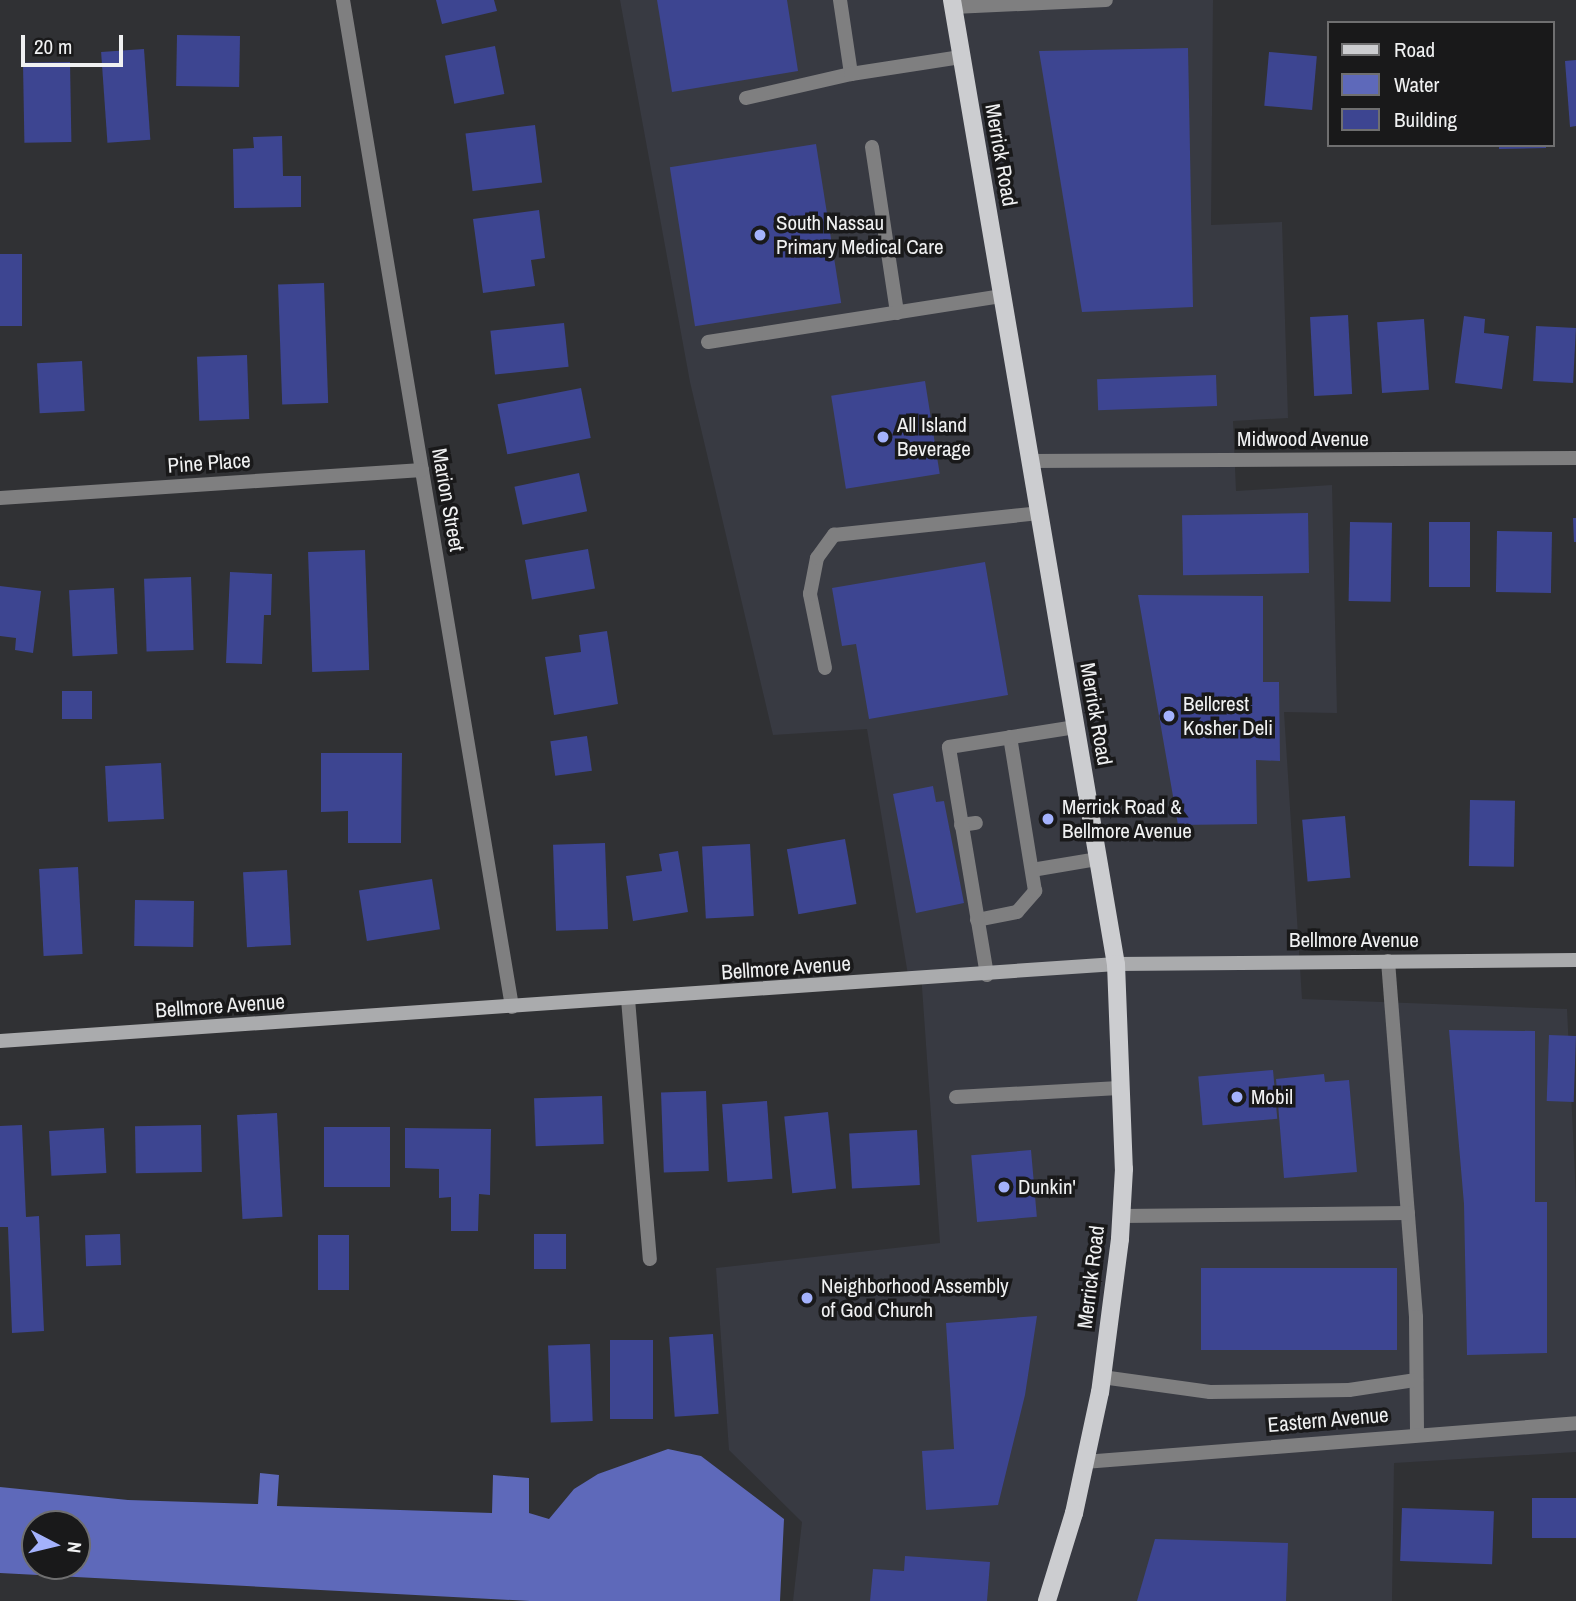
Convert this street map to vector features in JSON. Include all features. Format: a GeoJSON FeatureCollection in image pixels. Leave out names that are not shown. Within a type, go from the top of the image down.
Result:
{"type":"FeatureCollection","features":[{"type":"Feature","properties":{"kind":"main road","name":"Merrick Road"},"geometry":{"type":"LineString","coordinates":[[952,4],[1116,964],[1124,1169],[1121,1216],[1102,1377],[1084,1462],[1047,1601]]}},
{"type":"Feature","properties":{"kind":"street","name":"Marion Street"},"geometry":{"type":"LineString","coordinates":[[343,0],[512,1007]]}},
{"type":"Feature","properties":{"kind":"street"},"geometry":{"type":"LineString","coordinates":[[839,0],[851,74]]}},
{"type":"Feature","properties":{"kind":"street"},"geometry":{"type":"LineString","coordinates":[[952,4],[1105,0]]}},
{"type":"Feature","properties":{"kind":"street"},"geometry":{"type":"LineString","coordinates":[[746,98],[851,74],[961,57]]}},
{"type":"Feature","properties":{"kind":"street"},"geometry":{"type":"LineString","coordinates":[[872,147],[897,313]]}},
{"type":"Feature","properties":{"kind":"street"},"geometry":{"type":"LineString","coordinates":[[708,342],[1002,296]]}},
{"type":"Feature","properties":{"kind":"street","name":"Midwood Avenue"},"geometry":{"type":"LineString","coordinates":[[1030,461],[1576,458]]}},
{"type":"Feature","properties":{"kind":"street","name":"Pine Place"},"geometry":{"type":"LineString","coordinates":[[0,498],[422,470]]}},
{"type":"Feature","properties":{"kind":"street"},"geometry":{"type":"LineString","coordinates":[[825,667],[810,594],[817,558],[834,535],[1039,513]]}},
{"type":"Feature","properties":{"kind":"street"},"geometry":{"type":"LineString","coordinates":[[987,975],[978,920],[975,866],[961,825],[949,747],[1075,727]]}},
{"type":"Feature","properties":{"kind":"street"},"geometry":{"type":"LineString","coordinates":[[978,920],[1017,912],[1030,902],[1035,891],[1017,817],[1010,737]]}},
{"type":"Feature","properties":{"kind":"street"},"geometry":{"type":"LineString","coordinates":[[961,825],[976,822]]}},
{"type":"Feature","properties":{"kind":"street"},"geometry":{"type":"LineString","coordinates":[[1027,862],[1098,859]]}},
{"type":"Feature","properties":{"kind":"street","name":"Bellmore Avenue"},"geometry":{"type":"LineString","coordinates":[[0,1041],[1116,964],[1576,960]]}},
{"type":"Feature","properties":{"kind":"street"},"geometry":{"type":"LineString","coordinates":[[1388,961],[1408,1213],[1417,1433]]}},
{"type":"Feature","properties":{"kind":"street"},"geometry":{"type":"LineString","coordinates":[[628,999],[650,1259]]}},
{"type":"Feature","properties":{"kind":"street"},"geometry":{"type":"LineString","coordinates":[[956,1097],[1119,1088]]}},
{"type":"Feature","properties":{"kind":"street"},"geometry":{"type":"LineString","coordinates":[[1121,1216],[1408,1213]]}},
{"type":"Feature","properties":{"kind":"street"},"geometry":{"type":"LineString","coordinates":[[1102,1377],[1210,1392],[1349,1390],[1416,1380]]}},
{"type":"Feature","properties":{"kind":"street","name":"Eastern Avenue"},"geometry":{"type":"LineString","coordinates":[[1084,1462],[1417,1433],[1576,1423]]}},
{"type":"Feature","properties":{"kind":"shaded area"},"geometry":{"type":"Polygon","coordinates":[[[620,0],[1213,0],[1211,225],[1282,222],[1288,418],[1233,421],[1236,491],[1332,485],[1337,713],[1284,712],[1302,999],[1567,1009],[1576,1196],[1576,1452],[1394,1463],[1392,1601],[793,1601],[802,1522],[729,1450],[716,1268],[940,1243],[921,973],[908,975],[867,729],[773,735],[690,382],[620,0]]]}},
{"type":"Feature","properties":{"kind":"water"},"geometry":{"type":"Polygon","coordinates":[[[668,1449],[701,1456],[784,1519],[780,1601],[530,1601],[91,1578],[91,1510],[21,1510],[21,1574],[0,1573],[0,1487],[128,1500],[258,1504],[260,1473],[279,1475],[277,1506],[492,1513],[493,1475],[529,1478],[529,1513],[549,1519],[574,1489],[598,1474],[668,1449]]]}},
{"type":"Feature","properties":{"kind":"building"},"geometry":{"type":"Polygon","coordinates":[[[436,0],[494,0],[497,11],[442,24],[436,0]]]}},
{"type":"Feature","properties":{"kind":"building"},"geometry":{"type":"Polygon","coordinates":[[[657,0],[787,0],[798,71],[672,92],[657,0]]]}},
{"type":"Feature","properties":{"kind":"building"},"geometry":{"type":"Polygon","coordinates":[[[177,35],[240,36],[239,87],[176,86],[177,35]]]}},
{"type":"Feature","properties":{"kind":"building"},"geometry":{"type":"Polygon","coordinates":[[[495,46],[504,94],[454,104],[445,56],[495,46]]]}},
{"type":"Feature","properties":{"kind":"building"},"geometry":{"type":"Polygon","coordinates":[[[1188,48],[1193,307],[1082,312],[1039,51],[1188,48]]]}},
{"type":"Feature","properties":{"kind":"building"},"geometry":{"type":"Polygon","coordinates":[[[144,49],[150,140],[107,143],[101,52],[144,49]]]}},
{"type":"Feature","properties":{"kind":"building"},"geometry":{"type":"Polygon","coordinates":[[[1269,52],[1317,56],[1312,110],[1264,106],[1269,52]]]}},
{"type":"Feature","properties":{"kind":"building"},"geometry":{"type":"Polygon","coordinates":[[[1576,60],[1576,126],[1570,127],[1565,61],[1576,60]]]}},
{"type":"Feature","properties":{"kind":"building"},"geometry":{"type":"Polygon","coordinates":[[[70,62],[71,142],[24,143],[23,63],[70,62]]]}},
{"type":"Feature","properties":{"kind":"building"},"geometry":{"type":"Polygon","coordinates":[[[535,125],[542,183],[473,191],[466,134],[535,125]]]}},
{"type":"Feature","properties":{"kind":"building"},"geometry":{"type":"Polygon","coordinates":[[[282,136],[283,176],[301,176],[301,207],[234,208],[233,149],[254,148],[253,137],[282,136]]]}},
{"type":"Feature","properties":{"kind":"building"},"geometry":{"type":"Polygon","coordinates":[[[816,144],[841,303],[695,326],[670,167],[816,144]]]}},
{"type":"Feature","properties":{"kind":"building"},"geometry":{"type":"Polygon","coordinates":[[[1499,147],[1546,147],[1546,148],[1499,147]]]}},
{"type":"Feature","properties":{"kind":"building"},"geometry":{"type":"Polygon","coordinates":[[[539,210],[545,258],[531,260],[535,286],[483,293],[473,219],[539,210]]]}},
{"type":"Feature","properties":{"kind":"building"},"geometry":{"type":"Polygon","coordinates":[[[0,254],[22,254],[22,326],[0,326],[0,254]]]}},
{"type":"Feature","properties":{"kind":"building"},"geometry":{"type":"Polygon","coordinates":[[[324,283],[328,403],[282,405],[278,285],[324,283]]]}},
{"type":"Feature","properties":{"kind":"building"},"geometry":{"type":"Polygon","coordinates":[[[1348,315],[1352,394],[1314,396],[1310,317],[1348,315]]]}},
{"type":"Feature","properties":{"kind":"building"},"geometry":{"type":"Polygon","coordinates":[[[1464,316],[1485,319],[1484,333],[1509,336],[1502,389],[1455,383],[1464,316]]]}},
{"type":"Feature","properties":{"kind":"building"},"geometry":{"type":"Polygon","coordinates":[[[1424,319],[1429,390],[1382,393],[1377,322],[1424,319]]]}},
{"type":"Feature","properties":{"kind":"building"},"geometry":{"type":"Polygon","coordinates":[[[564,323],[569,367],[495,374],[490,331],[564,323]]]}},
{"type":"Feature","properties":{"kind":"building"},"geometry":{"type":"Polygon","coordinates":[[[1536,326],[1576,328],[1573,383],[1533,381],[1536,326]]]}},
{"type":"Feature","properties":{"kind":"building"},"geometry":{"type":"Polygon","coordinates":[[[247,355],[249,419],[199,421],[197,357],[247,355]]]}},
{"type":"Feature","properties":{"kind":"building"},"geometry":{"type":"Polygon","coordinates":[[[82,361],[85,411],[40,413],[37,363],[82,361]]]}},
{"type":"Feature","properties":{"kind":"building"},"geometry":{"type":"Polygon","coordinates":[[[1216,375],[1217,406],[1098,410],[1097,379],[1216,375]]]}},
{"type":"Feature","properties":{"kind":"building"},"geometry":{"type":"Polygon","coordinates":[[[925,381],[940,474],[846,489],[831,396],[925,381]]]}},
{"type":"Feature","properties":{"kind":"building"},"geometry":{"type":"Polygon","coordinates":[[[581,388],[591,438],[507,454],[498,404],[581,388]]]}},
{"type":"Feature","properties":{"kind":"building"},"geometry":{"type":"Polygon","coordinates":[[[579,473],[587,511],[523,525],[514,487],[579,473]]]}},
{"type":"Feature","properties":{"kind":"building"},"geometry":{"type":"Polygon","coordinates":[[[1308,513],[1309,573],[1183,575],[1182,515],[1308,513]]]}},
{"type":"Feature","properties":{"kind":"building"},"geometry":{"type":"Polygon","coordinates":[[[1573,518],[1576,518],[1576,542],[1574,542],[1573,518]]]}},
{"type":"Feature","properties":{"kind":"building"},"geometry":{"type":"Polygon","coordinates":[[[1350,522],[1392,523],[1391,602],[1349,601],[1350,522]]]}},
{"type":"Feature","properties":{"kind":"building"},"geometry":{"type":"Polygon","coordinates":[[[1429,522],[1470,522],[1470,587],[1429,587],[1429,522]]]}},
{"type":"Feature","properties":{"kind":"building"},"geometry":{"type":"Polygon","coordinates":[[[1497,531],[1552,532],[1551,593],[1496,592],[1497,531]]]}},
{"type":"Feature","properties":{"kind":"building"},"geometry":{"type":"Polygon","coordinates":[[[588,549],[595,588],[532,600],[525,560],[588,549]]]}},
{"type":"Feature","properties":{"kind":"building"},"geometry":{"type":"Polygon","coordinates":[[[365,550],[369,670],[312,672],[308,552],[365,550]]]}},
{"type":"Feature","properties":{"kind":"building"},"geometry":{"type":"Polygon","coordinates":[[[985,562],[1008,695],[869,719],[856,644],[842,646],[832,588],[985,562]]]}},
{"type":"Feature","properties":{"kind":"building"},"geometry":{"type":"Polygon","coordinates":[[[230,572],[272,574],[271,615],[264,615],[262,664],[226,663],[230,572]]]}},
{"type":"Feature","properties":{"kind":"building"},"geometry":{"type":"Polygon","coordinates":[[[191,577],[194,650],[147,652],[144,579],[191,577]]]}},
{"type":"Feature","properties":{"kind":"building"},"geometry":{"type":"Polygon","coordinates":[[[0,586],[41,591],[33,653],[15,650],[16,638],[0,636],[0,586]]]}},
{"type":"Feature","properties":{"kind":"building"},"geometry":{"type":"Polygon","coordinates":[[[114,588],[117,654],[73,656],[69,590],[114,588]]]}},
{"type":"Feature","properties":{"kind":"building"},"geometry":{"type":"Polygon","coordinates":[[[1138,595],[1263,596],[1263,682],[1279,682],[1280,761],[1256,760],[1257,824],[1178,825],[1138,595]]]}},
{"type":"Feature","properties":{"kind":"building"},"geometry":{"type":"Polygon","coordinates":[[[607,631],[618,704],[554,715],[545,657],[581,652],[579,635],[607,631]]]}},
{"type":"Feature","properties":{"kind":"building"},"geometry":{"type":"Polygon","coordinates":[[[62,691],[92,691],[92,719],[62,719],[62,691]]]}},
{"type":"Feature","properties":{"kind":"building"},"geometry":{"type":"Polygon","coordinates":[[[587,736],[592,771],[555,776],[550,741],[587,736]]]}},
{"type":"Feature","properties":{"kind":"building"},"geometry":{"type":"Polygon","coordinates":[[[321,753],[402,753],[401,843],[348,843],[348,811],[321,812],[321,753]]]}},
{"type":"Feature","properties":{"kind":"building"},"geometry":{"type":"Polygon","coordinates":[[[161,763],[164,819],[108,822],[105,766],[161,763]]]}},
{"type":"Feature","properties":{"kind":"building"},"geometry":{"type":"Polygon","coordinates":[[[933,786],[936,802],[944,801],[964,903],[916,913],[893,794],[933,786]]]}},
{"type":"Feature","properties":{"kind":"building"},"geometry":{"type":"Polygon","coordinates":[[[1470,800],[1515,801],[1514,867],[1469,866],[1470,800]]]}},
{"type":"Feature","properties":{"kind":"building"},"geometry":{"type":"Polygon","coordinates":[[[1345,816],[1350,878],[1308,882],[1302,820],[1345,816]]]}},
{"type":"Feature","properties":{"kind":"building"},"geometry":{"type":"Polygon","coordinates":[[[845,839],[856,904],[798,914],[787,849],[845,839]]]}},
{"type":"Feature","properties":{"kind":"building"},"geometry":{"type":"Polygon","coordinates":[[[605,843],[608,929],[556,931],[553,845],[605,843]]]}},
{"type":"Feature","properties":{"kind":"building"},"geometry":{"type":"Polygon","coordinates":[[[750,844],[754,916],[706,918],[702,847],[750,844]]]}},
{"type":"Feature","properties":{"kind":"building"},"geometry":{"type":"Polygon","coordinates":[[[678,851],[688,912],[633,921],[626,876],[662,871],[659,854],[678,851]]]}},
{"type":"Feature","properties":{"kind":"building"},"geometry":{"type":"Polygon","coordinates":[[[78,867],[83,954],[44,956],[39,869],[78,867]]]}},
{"type":"Feature","properties":{"kind":"building"},"geometry":{"type":"Polygon","coordinates":[[[287,870],[291,945],[247,947],[243,872],[287,870]]]}},
{"type":"Feature","properties":{"kind":"building"},"geometry":{"type":"Polygon","coordinates":[[[432,879],[440,929],[367,941],[359,891],[432,879]]]}},
{"type":"Feature","properties":{"kind":"building"},"geometry":{"type":"Polygon","coordinates":[[[135,900],[194,901],[193,947],[134,946],[135,900]]]}},
{"type":"Feature","properties":{"kind":"building"},"geometry":{"type":"Polygon","coordinates":[[[1449,1030],[1535,1031],[1535,1202],[1547,1202],[1547,1353],[1467,1355],[1464,1204],[1449,1030]]]}},
{"type":"Feature","properties":{"kind":"building"},"geometry":{"type":"Polygon","coordinates":[[[1549,1035],[1576,1036],[1574,1102],[1547,1101],[1549,1035]]]}},
{"type":"Feature","properties":{"kind":"building","name":"Mobil"},"geometry":{"type":"Polygon","coordinates":[[[1273,1070],[1277,1119],[1203,1125],[1198,1077],[1273,1070]]]}},
{"type":"Feature","properties":{"kind":"building"},"geometry":{"type":"Polygon","coordinates":[[[1324,1074],[1325,1082],[1349,1080],[1357,1172],[1284,1178],[1276,1079],[1324,1074]]]}},
{"type":"Feature","properties":{"kind":"building"},"geometry":{"type":"Polygon","coordinates":[[[706,1091],[709,1171],[664,1173],[661,1093],[706,1091]]]}},
{"type":"Feature","properties":{"kind":"building"},"geometry":{"type":"Polygon","coordinates":[[[602,1096],[604,1144],[536,1146],[534,1098],[602,1096]]]}},
{"type":"Feature","properties":{"kind":"building"},"geometry":{"type":"Polygon","coordinates":[[[767,1101],[772,1179],[728,1182],[722,1104],[767,1101]]]}},
{"type":"Feature","properties":{"kind":"building"},"geometry":{"type":"Polygon","coordinates":[[[828,1112],[836,1189],[792,1193],[784,1117],[828,1112]]]}},
{"type":"Feature","properties":{"kind":"building"},"geometry":{"type":"Polygon","coordinates":[[[277,1113],[282,1217],[242,1219],[237,1115],[277,1113]]]}},
{"type":"Feature","properties":{"kind":"building"},"geometry":{"type":"Polygon","coordinates":[[[22,1125],[26,1217],[39,1216],[44,1331],[12,1333],[8,1227],[0,1227],[0,1126],[22,1125]]]}},
{"type":"Feature","properties":{"kind":"building"},"geometry":{"type":"Polygon","coordinates":[[[201,1125],[202,1172],[136,1173],[135,1126],[201,1125]]]}},
{"type":"Feature","properties":{"kind":"building"},"geometry":{"type":"Polygon","coordinates":[[[324,1127],[390,1127],[390,1187],[324,1187],[324,1127]]]}},
{"type":"Feature","properties":{"kind":"building"},"geometry":{"type":"Polygon","coordinates":[[[104,1128],[106,1173],[51,1176],[49,1131],[104,1128]]]}},
{"type":"Feature","properties":{"kind":"building"},"geometry":{"type":"Polygon","coordinates":[[[405,1128],[491,1129],[490,1195],[479,1194],[478,1231],[451,1231],[451,1197],[439,1198],[439,1169],[405,1168],[405,1128]]]}},
{"type":"Feature","properties":{"kind":"building"},"geometry":{"type":"Polygon","coordinates":[[[917,1130],[920,1185],[852,1188],[849,1134],[917,1130]]]}},
{"type":"Feature","properties":{"kind":"building","name":"Dunkin'"},"geometry":{"type":"Polygon","coordinates":[[[1031,1150],[1037,1217],[977,1222],[971,1155],[1031,1150]]]}},
{"type":"Feature","properties":{"kind":"building"},"geometry":{"type":"Polygon","coordinates":[[[120,1234],[121,1265],[86,1266],[85,1235],[120,1234]]]}},
{"type":"Feature","properties":{"kind":"building"},"geometry":{"type":"Polygon","coordinates":[[[534,1234],[566,1234],[566,1269],[534,1269],[534,1234]]]}},
{"type":"Feature","properties":{"kind":"building"},"geometry":{"type":"Polygon","coordinates":[[[318,1235],[349,1235],[349,1290],[318,1290],[318,1235]]]}},
{"type":"Feature","properties":{"kind":"building"},"geometry":{"type":"Polygon","coordinates":[[[1201,1268],[1397,1268],[1397,1350],[1201,1350],[1201,1268]]]}},
{"type":"Feature","properties":{"kind":"building"},"geometry":{"type":"Polygon","coordinates":[[[1037,1316],[1025,1395],[998,1505],[926,1510],[922,1451],[954,1449],[946,1323],[1037,1316]]]}},
{"type":"Feature","properties":{"kind":"building"},"geometry":{"type":"Polygon","coordinates":[[[713,1334],[719,1414],[675,1417],[669,1337],[713,1334]]]}},
{"type":"Feature","properties":{"kind":"building"},"geometry":{"type":"Polygon","coordinates":[[[610,1340],[653,1340],[653,1419],[610,1419],[610,1340]]]}},
{"type":"Feature","properties":{"kind":"building"},"geometry":{"type":"Polygon","coordinates":[[[590,1344],[593,1421],[551,1422],[548,1345],[590,1344]]]}},
{"type":"Feature","properties":{"kind":"building"},"geometry":{"type":"Polygon","coordinates":[[[1532,1498],[1576,1498],[1576,1538],[1532,1538],[1532,1498]]]}},
{"type":"Feature","properties":{"kind":"building"},"geometry":{"type":"Polygon","coordinates":[[[1402,1508],[1494,1511],[1492,1564],[1400,1561],[1402,1508]]]}},
{"type":"Feature","properties":{"kind":"building"},"geometry":{"type":"Polygon","coordinates":[[[1155,1539],[1288,1543],[1286,1601],[1137,1601],[1155,1539]]]}},
{"type":"Feature","properties":{"kind":"building"},"geometry":{"type":"Polygon","coordinates":[[[905,1556],[990,1562],[987,1601],[870,1601],[873,1569],[904,1571],[905,1556]]]}},
{"type":"Feature","properties":{"kind":"place","name":"South Nassau Primary Medical Care"},"geometry":{"type":"Point","coordinates":[760,235]}},
{"type":"Feature","properties":{"kind":"place","name":"All Island Beverage"},"geometry":{"type":"Point","coordinates":[883,437]}},
{"type":"Feature","properties":{"kind":"place","name":"Bellcrest Kosher Deli"},"geometry":{"type":"Point","coordinates":[1169,716]}},
{"type":"Feature","properties":{"kind":"place","name":"Merrick Road & Bellmore Avenue"},"geometry":{"type":"Point","coordinates":[1048,819]}},
{"type":"Feature","properties":{"kind":"place","name":"Mobil"},"geometry":{"type":"Point","coordinates":[1237,1097]}},
{"type":"Feature","properties":{"kind":"place","name":"Dunkin'"},"geometry":{"type":"Point","coordinates":[1004,1187]}},
{"type":"Feature","properties":{"kind":"place","name":"Neighborhood Assembly of God Church"},"geometry":{"type":"Point","coordinates":[807,1298]}}]}
